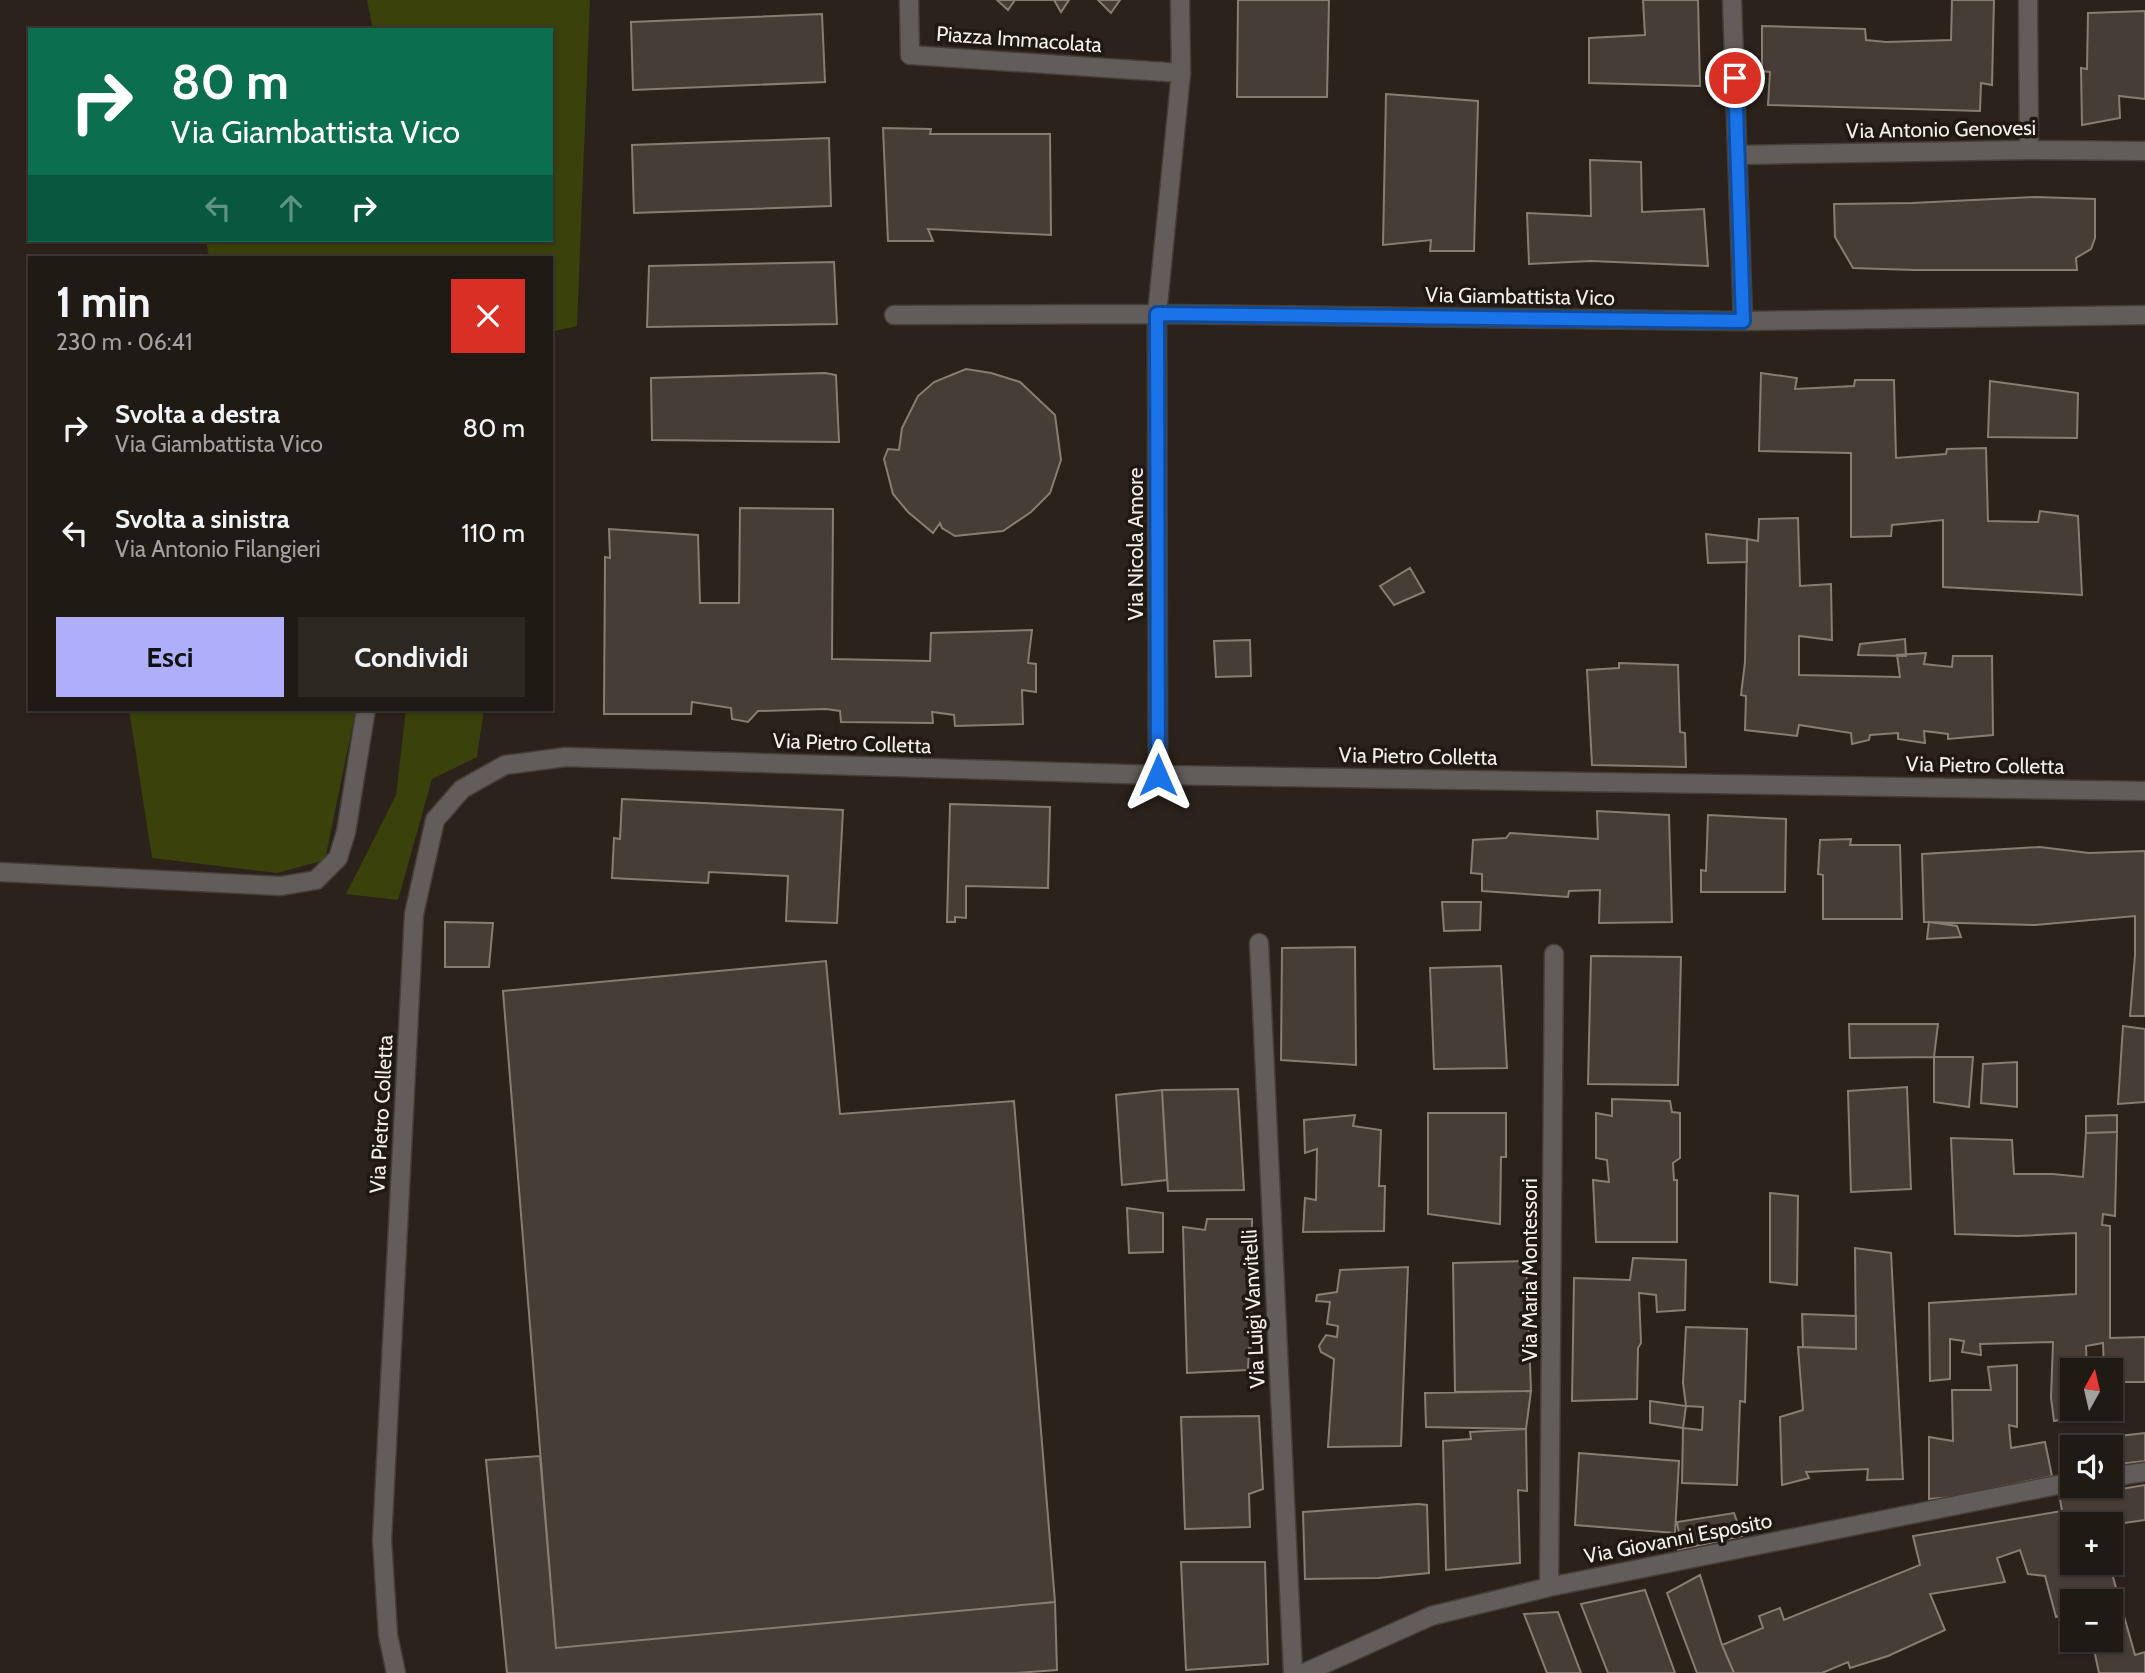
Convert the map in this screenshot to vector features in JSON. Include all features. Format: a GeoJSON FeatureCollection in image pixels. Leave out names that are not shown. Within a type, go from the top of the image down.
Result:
{"type":"FeatureCollection","features":[{"type":"Feature","properties":{"kind":"street","name":"Piazza Immacolata"},"geometry":{"type":"LineString","coordinates":[[909,0],[910,55],[1181,73]]}},
{"type":"Feature","properties":{"kind":"street"},"geometry":{"type":"LineString","coordinates":[[1157,314],[1181,73],[1180,0]]}},
{"type":"Feature","properties":{"kind":"street"},"geometry":{"type":"LineString","coordinates":[[1732,0],[1743,321]]}},
{"type":"Feature","properties":{"kind":"street"},"geometry":{"type":"LineString","coordinates":[[2028,0],[2029,149]]}},
{"type":"Feature","properties":{"kind":"street","name":"Via Antonio Genovesi"},"geometry":{"type":"LineString","coordinates":[[1739,155],[2029,149],[2145,151]]}},
{"type":"Feature","properties":{"kind":"street","name":"Via Giambattista Vico"},"geometry":{"type":"LineString","coordinates":[[894,315],[1157,314],[1743,321],[2145,315]]}},
{"type":"Feature","properties":{"kind":"street","name":"Via Nicola Amore"},"geometry":{"type":"LineString","coordinates":[[1157,314],[1158,775]]}},
{"type":"Feature","properties":{"kind":"street"},"geometry":{"type":"LineString","coordinates":[[0,872],[281,886],[316,880],[338,858],[346,832],[366,711]]}},
{"type":"Feature","properties":{"kind":"street","name":"Via Pietro Colletta"},"geometry":{"type":"LineString","coordinates":[[396,1673],[388,1635],[382,1540],[414,914],[435,820],[462,789],[505,765],[566,757],[1158,775],[2145,790]]}},
{"type":"Feature","properties":{"kind":"street","name":"Via Luigi Vanvitelli"},"geometry":{"type":"LineString","coordinates":[[1259,943],[1293,1673]]}},
{"type":"Feature","properties":{"kind":"street","name":"Via Maria Montessori"},"geometry":{"type":"LineString","coordinates":[[1549,1587],[1554,954]]}},
{"type":"Feature","properties":{"kind":"street"},"geometry":{"type":"LineString","coordinates":[[2123,1475],[2145,1472]]}},
{"type":"Feature","properties":{"kind":"street","name":"Via Giovanni Esposito"},"geometry":{"type":"LineString","coordinates":[[1304,1673],[1431,1616],[1549,1587],[2060,1484]]}},
{"type":"Feature","properties":{"kind":"green space"},"geometry":{"type":"Polygon","coordinates":[[[367,0],[590,0],[577,326],[553,332],[553,256],[209,256],[206,242],[553,242],[553,28],[373,28],[367,0]]]}},
{"type":"Feature","properties":{"kind":"green space"},"geometry":{"type":"Polygon","coordinates":[[[129,711],[356,711],[325,860],[277,873],[152,858],[129,711]]]}},
{"type":"Feature","properties":{"kind":"green space"},"geometry":{"type":"Polygon","coordinates":[[[406,711],[484,711],[477,757],[432,779],[398,900],[346,894],[396,795],[406,711]]]}},
{"type":"Feature","properties":{"kind":"building"},"geometry":{"type":"Polygon","coordinates":[[[997,0],[1015,0],[1008,10],[997,0]]]}},
{"type":"Feature","properties":{"kind":"building"},"geometry":{"type":"Polygon","coordinates":[[[1054,0],[1069,0],[1061,12],[1054,0]]]}},
{"type":"Feature","properties":{"kind":"building"},"geometry":{"type":"Polygon","coordinates":[[[1098,0],[1120,0],[1111,13],[1098,0]]]}},
{"type":"Feature","properties":{"kind":"building"},"geometry":{"type":"Polygon","coordinates":[[[1238,0],[1329,0],[1327,97],[1237,97],[1238,0]]]}},
{"type":"Feature","properties":{"kind":"building"},"geometry":{"type":"Polygon","coordinates":[[[1643,0],[1698,0],[1700,86],[1589,83],[1589,38],[1645,35],[1643,0]]]}},
{"type":"Feature","properties":{"kind":"building"},"geometry":{"type":"Polygon","coordinates":[[[1952,0],[1994,0],[1992,85],[1981,83],[1980,111],[1768,105],[1770,72],[1762,71],[1762,26],[1865,29],[1866,40],[1886,42],[1951,40],[1952,0]]]}},
{"type":"Feature","properties":{"kind":"building"},"geometry":{"type":"Polygon","coordinates":[[[2145,11],[2145,99],[2119,96],[2120,118],[2082,125],[2081,68],[2087,69],[2088,13],[2145,11]]]}},
{"type":"Feature","properties":{"kind":"building"},"geometry":{"type":"Polygon","coordinates":[[[822,14],[825,82],[633,90],[631,22],[822,14]]]}},
{"type":"Feature","properties":{"kind":"building"},"geometry":{"type":"Polygon","coordinates":[[[1386,94],[1478,101],[1474,251],[1430,251],[1431,240],[1383,245],[1386,94]]]}},
{"type":"Feature","properties":{"kind":"building"},"geometry":{"type":"Polygon","coordinates":[[[883,128],[931,129],[930,134],[1050,134],[1051,235],[928,229],[933,241],[888,241],[883,128]]]}},
{"type":"Feature","properties":{"kind":"building"},"geometry":{"type":"Polygon","coordinates":[[[829,138],[831,206],[634,213],[632,145],[829,138]]]}},
{"type":"Feature","properties":{"kind":"building"},"geometry":{"type":"Polygon","coordinates":[[[1590,160],[1641,162],[1642,212],[1704,209],[1708,266],[1591,261],[1529,264],[1527,213],[1591,216],[1590,160]]]}},
{"type":"Feature","properties":{"kind":"building"},"geometry":{"type":"Polygon","coordinates":[[[2036,197],[2095,199],[2095,238],[2091,249],[2076,258],[2077,270],[1853,268],[1835,237],[1834,204],[2036,197]]]}},
{"type":"Feature","properties":{"kind":"building"},"geometry":{"type":"Polygon","coordinates":[[[834,262],[837,324],[647,327],[649,266],[834,262]]]}},
{"type":"Feature","properties":{"kind":"building"},"geometry":{"type":"Polygon","coordinates":[[[966,369],[1020,382],[1055,415],[1061,460],[1050,493],[1031,512],[1003,531],[955,536],[942,528],[940,523],[933,533],[908,512],[893,494],[884,459],[888,449],[899,450],[902,428],[918,396],[934,382],[966,369]]]}},
{"type":"Feature","properties":{"kind":"building"},"geometry":{"type":"Polygon","coordinates":[[[825,373],[836,375],[839,442],[652,440],[651,378],[825,373]]]}},
{"type":"Feature","properties":{"kind":"building"},"geometry":{"type":"Polygon","coordinates":[[[1761,373],[1797,378],[1795,389],[1854,386],[1855,380],[1894,380],[1896,458],[1946,454],[1947,449],[1986,448],[1988,521],[2038,522],[2040,511],[2078,516],[2082,595],[1943,587],[1943,520],[1892,525],[1891,536],[1851,537],[1851,453],[1759,451],[1761,373]]]}},
{"type":"Feature","properties":{"kind":"building"},"geometry":{"type":"Polygon","coordinates":[[[1990,381],[2078,393],[2077,438],[1988,437],[1990,381]]]}},
{"type":"Feature","properties":{"kind":"building"},"geometry":{"type":"Polygon","coordinates":[[[740,508],[833,509],[832,659],[930,661],[931,633],[1032,630],[1028,663],[1036,664],[1036,692],[1022,690],[1023,724],[955,726],[954,715],[932,712],[933,723],[841,722],[840,711],[826,709],[758,711],[748,722],[732,719],[731,708],[692,702],[691,714],[604,714],[605,557],[610,558],[609,529],[698,535],[700,603],[739,603],[740,508]]]}},
{"type":"Feature","properties":{"kind":"building"},"geometry":{"type":"Polygon","coordinates":[[[1798,518],[1800,586],[1831,584],[1832,640],[1799,636],[1799,675],[1900,677],[1897,655],[1926,653],[1924,664],[1952,667],[1953,656],[1992,656],[1993,735],[1948,739],[1948,734],[1924,731],[1925,743],[1898,739],[1898,733],[1870,735],[1869,740],[1852,744],[1851,733],[1799,725],[1797,736],[1745,730],[1746,696],[1741,695],[1745,662],[1747,539],[1758,541],[1759,519],[1798,518]]]}},
{"type":"Feature","properties":{"kind":"building"},"geometry":{"type":"Polygon","coordinates":[[[1706,534],[1747,539],[1747,562],[1708,563],[1706,534]]]}},
{"type":"Feature","properties":{"kind":"building"},"geometry":{"type":"Polygon","coordinates":[[[1410,568],[1424,592],[1394,605],[1380,586],[1410,568]]]}},
{"type":"Feature","properties":{"kind":"building"},"geometry":{"type":"Polygon","coordinates":[[[1905,639],[1906,656],[1858,655],[1860,644],[1905,639]]]}},
{"type":"Feature","properties":{"kind":"building"},"geometry":{"type":"Polygon","coordinates":[[[1250,640],[1251,676],[1216,677],[1214,641],[1250,640]]]}},
{"type":"Feature","properties":{"kind":"building"},"geometry":{"type":"Polygon","coordinates":[[[1619,663],[1678,665],[1680,732],[1685,733],[1686,767],[1592,765],[1587,670],[1619,668],[1619,663]]]}},
{"type":"Feature","properties":{"kind":"building"},"geometry":{"type":"Polygon","coordinates":[[[622,799],[843,810],[837,923],[786,921],[788,876],[709,872],[708,883],[612,878],[614,838],[620,839],[622,799]]]}},
{"type":"Feature","properties":{"kind":"building"},"geometry":{"type":"Polygon","coordinates":[[[950,804],[1050,807],[1048,888],[966,886],[966,918],[955,917],[955,922],[947,922],[950,804]]]}},
{"type":"Feature","properties":{"kind":"building"},"geometry":{"type":"Polygon","coordinates":[[[1597,811],[1669,815],[1672,922],[1599,923],[1600,890],[1569,891],[1568,897],[1482,891],[1482,874],[1471,873],[1473,840],[1506,838],[1510,833],[1598,839],[1597,811]]]}},
{"type":"Feature","properties":{"kind":"building"},"geometry":{"type":"Polygon","coordinates":[[[1708,815],[1786,819],[1785,892],[1701,892],[1701,870],[1706,871],[1708,815]]]}},
{"type":"Feature","properties":{"kind":"building"},"geometry":{"type":"Polygon","coordinates":[[[1851,839],[1850,845],[1900,845],[1902,919],[1823,919],[1823,875],[1818,874],[1820,840],[1851,839]]]}},
{"type":"Feature","properties":{"kind":"building"},"geometry":{"type":"Polygon","coordinates":[[[2040,847],[2089,853],[2145,851],[2145,1016],[2130,1016],[2135,916],[2035,925],[1924,922],[1922,854],[2040,847]]]}},
{"type":"Feature","properties":{"kind":"building"},"geometry":{"type":"Polygon","coordinates":[[[1442,902],[1481,902],[1480,930],[1444,931],[1442,902]]]}},
{"type":"Feature","properties":{"kind":"building"},"geometry":{"type":"Polygon","coordinates":[[[445,922],[493,923],[489,967],[445,967],[445,922]]]}},
{"type":"Feature","properties":{"kind":"building"},"geometry":{"type":"Polygon","coordinates":[[[1929,922],[1957,926],[1961,937],[1927,939],[1929,922]]]}},
{"type":"Feature","properties":{"kind":"building"},"geometry":{"type":"Polygon","coordinates":[[[1355,947],[1356,1065],[1281,1060],[1282,948],[1355,947]]]}},
{"type":"Feature","properties":{"kind":"building"},"geometry":{"type":"Polygon","coordinates":[[[1591,956],[1681,957],[1678,1085],[1588,1084],[1591,956]]]}},
{"type":"Feature","properties":{"kind":"building"},"geometry":{"type":"Polygon","coordinates":[[[826,961],[840,1114],[1014,1101],[1055,1602],[556,1648],[503,991],[826,961]]]}},
{"type":"Feature","properties":{"kind":"building"},"geometry":{"type":"Polygon","coordinates":[[[1501,966],[1507,1068],[1434,1069],[1430,968],[1501,966]]]}},
{"type":"Feature","properties":{"kind":"building"},"geometry":{"type":"Polygon","coordinates":[[[1849,1024],[1938,1024],[1934,1057],[1850,1058],[1849,1024]]]}},
{"type":"Feature","properties":{"kind":"building"},"geometry":{"type":"Polygon","coordinates":[[[2123,1026],[2145,1029],[2145,1102],[2118,1104],[2123,1026]]]}},
{"type":"Feature","properties":{"kind":"building"},"geometry":{"type":"Polygon","coordinates":[[[1934,1057],[1973,1057],[1969,1107],[1934,1102],[1934,1057]]]}},
{"type":"Feature","properties":{"kind":"building"},"geometry":{"type":"Polygon","coordinates":[[[2017,1062],[2017,1107],[1981,1103],[1983,1064],[2017,1062]]]}},
{"type":"Feature","properties":{"kind":"building"},"geometry":{"type":"Polygon","coordinates":[[[1907,1087],[1911,1189],[1851,1192],[1848,1091],[1907,1087]]]}},
{"type":"Feature","properties":{"kind":"building"},"geometry":{"type":"Polygon","coordinates":[[[1238,1089],[1244,1190],[1168,1191],[1162,1090],[1238,1089]]]}},
{"type":"Feature","properties":{"kind":"building"},"geometry":{"type":"Polygon","coordinates":[[[1162,1090],[1167,1180],[1122,1185],[1116,1095],[1162,1090]]]}},
{"type":"Feature","properties":{"kind":"building"},"geometry":{"type":"Polygon","coordinates":[[[1612,1099],[1670,1101],[1672,1112],[1680,1113],[1680,1158],[1673,1163],[1674,1180],[1677,1180],[1677,1242],[1596,1242],[1593,1180],[1609,1182],[1607,1160],[1596,1158],[1596,1113],[1612,1116],[1612,1099]]]}},
{"type":"Feature","properties":{"kind":"building"},"geometry":{"type":"Polygon","coordinates":[[[1428,1113],[1506,1113],[1506,1157],[1501,1157],[1500,1224],[1428,1214],[1428,1113]]]}},
{"type":"Feature","properties":{"kind":"building"},"geometry":{"type":"Polygon","coordinates":[[[1355,1115],[1353,1126],[1381,1130],[1379,1186],[1385,1186],[1384,1231],[1303,1232],[1305,1198],[1316,1200],[1317,1149],[1305,1153],[1304,1120],[1355,1115]]]}},
{"type":"Feature","properties":{"kind":"building"},"geometry":{"type":"Polygon","coordinates":[[[2117,1115],[2117,1132],[2086,1133],[2086,1116],[2117,1115]]]}},
{"type":"Feature","properties":{"kind":"building"},"geometry":{"type":"Polygon","coordinates":[[[2117,1132],[2115,1216],[2103,1214],[2102,1225],[2110,1226],[2110,1338],[2145,1337],[2145,1382],[2123,1382],[2123,1358],[2104,1358],[2103,1343],[2086,1346],[2086,1358],[2060,1358],[2060,1420],[2054,1421],[2051,1398],[2053,1342],[1980,1344],[1981,1355],[1962,1352],[1964,1341],[1950,1339],[1950,1379],[1930,1381],[1929,1303],[2076,1294],[2076,1233],[2017,1236],[1955,1234],[1951,1138],[2012,1140],[2014,1174],[2083,1177],[2086,1133],[2117,1132]]]}},
{"type":"Feature","properties":{"kind":"building"},"geometry":{"type":"Polygon","coordinates":[[[1770,1193],[1798,1196],[1797,1285],[1770,1282],[1770,1193]]]}},
{"type":"Feature","properties":{"kind":"building"},"geometry":{"type":"Polygon","coordinates":[[[1127,1208],[1163,1213],[1163,1252],[1129,1253],[1127,1208]]]}},
{"type":"Feature","properties":{"kind":"building"},"geometry":{"type":"Polygon","coordinates":[[[1207,1219],[1252,1219],[1251,1348],[1248,1370],[1187,1373],[1183,1227],[1205,1230],[1207,1219]]]}},
{"type":"Feature","properties":{"kind":"building"},"geometry":{"type":"Polygon","coordinates":[[[1855,1248],[1891,1253],[1903,1479],[1867,1480],[1868,1469],[1806,1472],[1809,1478],[1782,1485],[1780,1417],[1803,1410],[1798,1347],[1856,1349],[1855,1248]]]}},
{"type":"Feature","properties":{"kind":"building"},"geometry":{"type":"Polygon","coordinates":[[[1633,1258],[1686,1260],[1685,1310],[1657,1312],[1656,1295],[1639,1293],[1641,1343],[1638,1348],[1637,1399],[1572,1401],[1574,1278],[1630,1280],[1633,1258]]]}},
{"type":"Feature","properties":{"kind":"building"},"geometry":{"type":"Polygon","coordinates":[[[1526,1261],[1531,1391],[1455,1392],[1453,1263],[1526,1261]]]}},
{"type":"Feature","properties":{"kind":"building"},"geometry":{"type":"Polygon","coordinates":[[[1408,1267],[1401,1446],[1328,1447],[1334,1359],[1321,1352],[1319,1346],[1326,1335],[1337,1337],[1338,1326],[1327,1324],[1330,1302],[1316,1301],[1317,1295],[1337,1292],[1340,1270],[1408,1267]]]}},
{"type":"Feature","properties":{"kind":"building"},"geometry":{"type":"Polygon","coordinates":[[[1802,1314],[1856,1316],[1856,1349],[1803,1347],[1802,1314]]]}},
{"type":"Feature","properties":{"kind":"building"},"geometry":{"type":"Polygon","coordinates":[[[1686,1327],[1747,1329],[1745,1402],[1740,1401],[1737,1485],[1682,1483],[1683,1428],[1702,1430],[1703,1407],[1686,1406],[1683,1383],[1686,1327]]]}},
{"type":"Feature","properties":{"kind":"building"},"geometry":{"type":"Polygon","coordinates":[[[2017,1365],[2017,1427],[2009,1425],[2011,1448],[2045,1442],[2052,1476],[1954,1497],[1929,1499],[1929,1437],[1953,1441],[1952,1390],[1991,1390],[1988,1367],[2017,1365]]]}},
{"type":"Feature","properties":{"kind":"building"},"geometry":{"type":"Polygon","coordinates":[[[1531,1391],[1526,1429],[1426,1427],[1425,1393],[1531,1391]]]}},
{"type":"Feature","properties":{"kind":"building"},"geometry":{"type":"Polygon","coordinates":[[[1650,1401],[1686,1406],[1683,1428],[1650,1423],[1650,1401]]]}},
{"type":"Feature","properties":{"kind":"building"},"geometry":{"type":"Polygon","coordinates":[[[1259,1416],[1263,1489],[1249,1494],[1250,1527],[1185,1529],[1181,1417],[1259,1416]]]}},
{"type":"Feature","properties":{"kind":"building"},"geometry":{"type":"Polygon","coordinates":[[[1526,1429],[1527,1491],[1518,1490],[1520,1563],[1446,1570],[1443,1441],[1471,1439],[1470,1432],[1526,1429]]]}},
{"type":"Feature","properties":{"kind":"building"},"geometry":{"type":"Polygon","coordinates":[[[2145,1433],[2145,1461],[2123,1464],[2123,1436],[2145,1433]]]}},
{"type":"Feature","properties":{"kind":"building"},"geometry":{"type":"Polygon","coordinates":[[[1579,1453],[1679,1461],[1675,1533],[1575,1525],[1579,1453]]]}},
{"type":"Feature","properties":{"kind":"building"},"geometry":{"type":"Polygon","coordinates":[[[540,1456],[556,1648],[1055,1602],[1057,1670],[1016,1673],[507,1673],[486,1460],[540,1456]]]}},
{"type":"Feature","properties":{"kind":"building"},"geometry":{"type":"Polygon","coordinates":[[[2145,1485],[2145,1520],[2123,1523],[2123,1512],[2060,1512],[2060,1575],[2112,1575],[2116,1589],[2060,1589],[2060,1616],[2056,1617],[2045,1576],[2028,1574],[2020,1550],[1997,1558],[2005,1582],[1930,1594],[1945,1630],[1888,1656],[1850,1668],[1848,1662],[1822,1673],[1734,1673],[1722,1645],[1763,1628],[1759,1616],[1780,1608],[1784,1620],[1920,1565],[1913,1536],[2062,1511],[2060,1499],[2123,1498],[2123,1489],[2145,1485]]]}},
{"type":"Feature","properties":{"kind":"building"},"geometry":{"type":"Polygon","coordinates":[[[1427,1505],[1429,1573],[1378,1578],[1305,1579],[1303,1512],[1427,1505]]]}},
{"type":"Feature","properties":{"kind":"building"},"geometry":{"type":"Polygon","coordinates":[[[1734,1513],[1742,1536],[1678,1550],[1680,1539],[1677,1522],[1734,1513]]]}},
{"type":"Feature","properties":{"kind":"building"},"geometry":{"type":"Polygon","coordinates":[[[1181,1562],[1265,1562],[1268,1664],[1186,1670],[1181,1562]]]}},
{"type":"Feature","properties":{"kind":"building"},"geometry":{"type":"Polygon","coordinates":[[[1700,1575],[1722,1645],[1734,1673],[1697,1673],[1667,1593],[1700,1575]]]}},
{"type":"Feature","properties":{"kind":"building"},"geometry":{"type":"Polygon","coordinates":[[[1645,1590],[1675,1673],[1608,1673],[1581,1604],[1645,1590]]]}},
{"type":"Feature","properties":{"kind":"building"},"geometry":{"type":"Polygon","coordinates":[[[1558,1612],[1581,1673],[1547,1673],[1524,1614],[1558,1612]]]}},
{"type":"Feature","properties":{"kind":"building"},"geometry":{"type":"Polygon","coordinates":[[[2123,1613],[2135,1655],[2145,1652],[2145,1673],[2099,1673],[2095,1652],[2123,1652],[2123,1613]]]}},
{"type":"Feature","properties":{"kind":"route"},"geometry":{"type":"LineString","coordinates":[[1158,775],[1157,314],[1743,321],[1735,78]]}}]}
